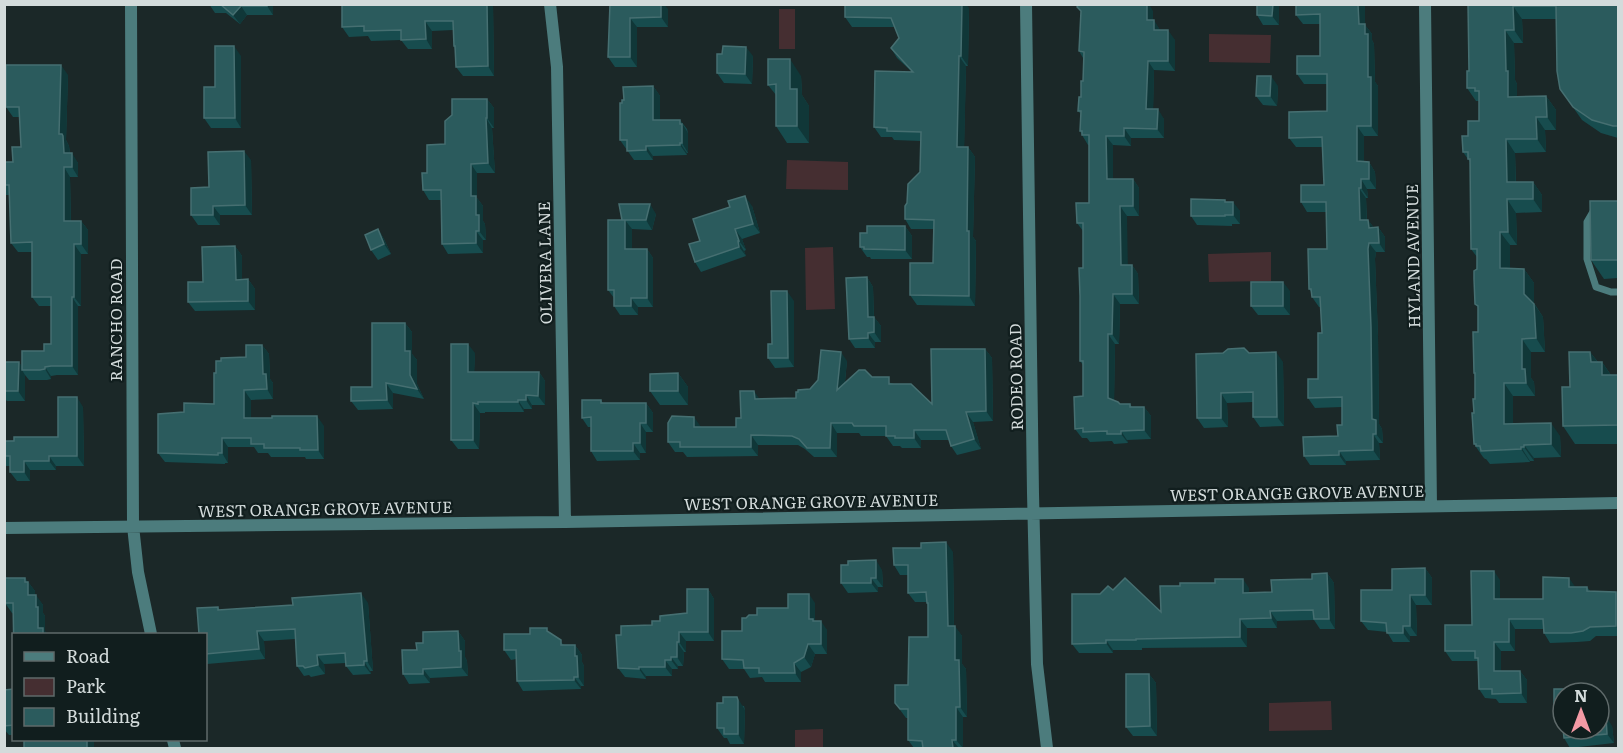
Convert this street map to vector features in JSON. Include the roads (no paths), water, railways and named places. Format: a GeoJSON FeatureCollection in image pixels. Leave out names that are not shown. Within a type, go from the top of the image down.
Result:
{"type":"FeatureCollection","features":[{"type":"Feature","properties":{"kind":"street","name":"RANCHO ROAD"},"geometry":{"type":"LineString","coordinates":[[131,4],[133,526],[138,572],[151,633]]}},
{"type":"Feature","properties":{"kind":"street","name":"OLIVERA LANE"},"geometry":{"type":"LineString","coordinates":[[550,4],[557,68],[565,522]]}},
{"type":"Feature","properties":{"kind":"street","name":"RODEO ROAD"},"geometry":{"type":"LineString","coordinates":[[1026,4],[1037,664],[1047,748]]}},
{"type":"Feature","properties":{"kind":"street","name":"HYLAND AVENUE"},"geometry":{"type":"LineString","coordinates":[[1425,4],[1431,506]]}},
{"type":"Feature","properties":{"kind":"street","name":"WEST ORANGE GROVE AVENUE"},"geometry":{"type":"LineString","coordinates":[[4,528],[565,522],[1618,503]]}},
{"type":"Feature","properties":{"kind":"lane"},"geometry":{"type":"LineString","coordinates":[[1597,206],[1587,222],[1587,259],[1596,287],[1618,292]]}}]}
